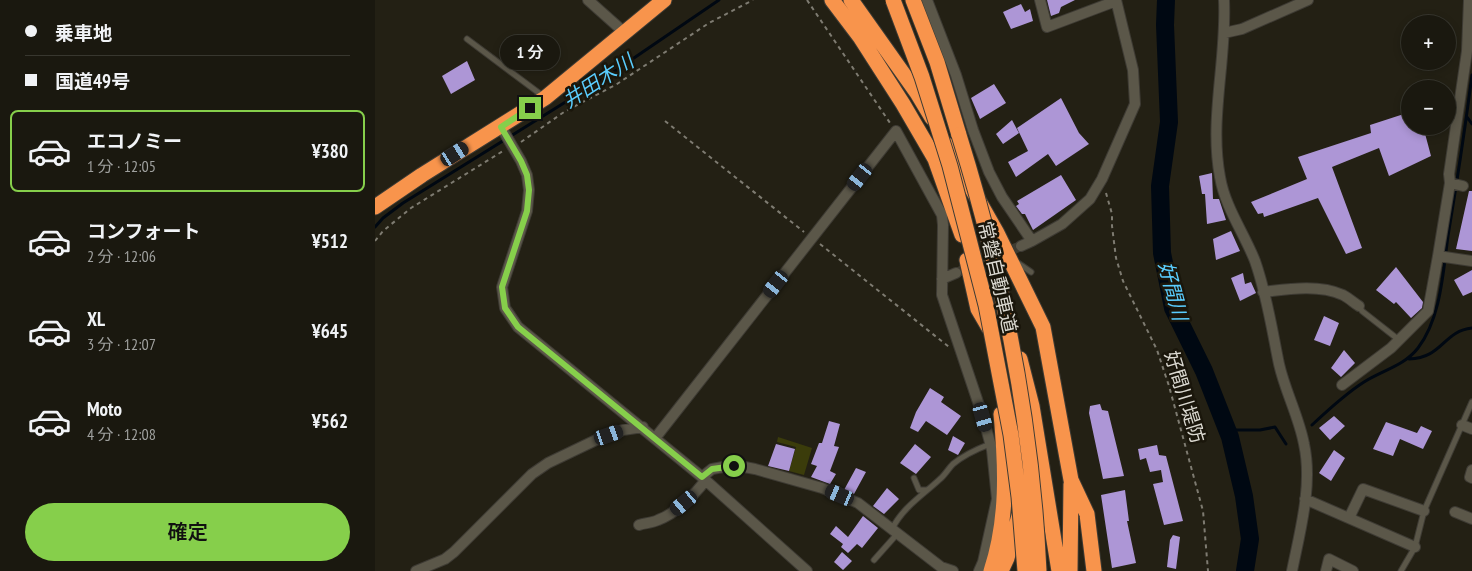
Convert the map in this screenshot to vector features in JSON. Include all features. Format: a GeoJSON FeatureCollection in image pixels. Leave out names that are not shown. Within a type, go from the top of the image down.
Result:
{"type":"FeatureCollection","features":[{"type":"Feature","properties":{"kind":"highway"},"geometry":{"type":"LineString","coordinates":[[375,208],[472,143],[503,130],[664,0]]}},
{"type":"Feature","properties":{"kind":"highway"},"geometry":{"type":"LineString","coordinates":[[625,33],[677,0]]}},
{"type":"Feature","properties":{"kind":"highway"},"geometry":{"type":"LineString","coordinates":[[833,0],[876,63],[935,159],[961,234],[978,309],[1000,346],[1015,423],[1026,524],[1017,571]]}},
{"type":"Feature","properties":{"kind":"highway"},"geometry":{"type":"LineString","coordinates":[[851,0],[917,93],[997,232],[1043,327],[1071,480],[1070,571]]}},
{"type":"Feature","properties":{"kind":"highway","name":"常磐自動車道"},"geometry":{"type":"LineString","coordinates":[[893,0],[922,78],[951,166],[986,305],[1011,435],[1025,571]]}},
{"type":"Feature","properties":{"kind":"highway","name":"常磐自動車道"},"geometry":{"type":"LineString","coordinates":[[913,0],[940,71],[973,178],[1001,288],[1018,375],[1026,429],[1035,510],[1039,571]]}},
{"type":"Feature","properties":{"kind":"highway"},"geometry":{"type":"LineString","coordinates":[[1001,288],[1033,406],[1059,571]]}},
{"type":"Feature","properties":{"kind":"highway"},"geometry":{"type":"LineString","coordinates":[[991,571],[999,540],[1005,499],[1003,439],[996,358]]}},
{"type":"Feature","properties":{"kind":"highway"},"geometry":{"type":"LineString","coordinates":[[1071,480],[1087,514],[1094,571]]}},
{"type":"Feature","properties":{"kind":"highway"},"geometry":{"type":"LineString","coordinates":[[1001,571],[1007,558],[1023,501]]}},
{"type":"Feature","properties":{"kind":"street"},"geometry":{"type":"LineString","coordinates":[[588,0],[625,33]]}},
{"type":"Feature","properties":{"kind":"street"},"geometry":{"type":"LineString","coordinates":[[927,0],[956,75],[973,130],[989,172],[1002,197],[1033,241]]}},
{"type":"Feature","properties":{"kind":"street"},"geometry":{"type":"LineString","coordinates":[[1021,246],[1062,224],[1090,199],[1135,104],[1133,70],[1116,0],[1047,27],[1039,0]]}},
{"type":"Feature","properties":{"kind":"street"},"geometry":{"type":"LineString","coordinates":[[1224,0],[1225,33],[1217,128],[1220,180],[1229,205],[1255,261],[1269,312],[1279,367],[1305,446],[1307,479],[1305,499],[1292,571]]}},
{"type":"Feature","properties":{"kind":"street"},"geometry":{"type":"LineString","coordinates":[[1225,33],[1242,29],[1307,0]]}},
{"type":"Feature","properties":{"kind":"street"},"geometry":{"type":"LineString","coordinates":[[1342,385],[1399,340],[1428,311],[1443,257],[1455,184],[1449,174],[1467,51],[1469,0]]}},
{"type":"Feature","properties":{"kind":"street"},"geometry":{"type":"LineString","coordinates":[[503,130],[527,175],[529,190],[527,211],[502,287],[505,308],[518,327],[656,437],[807,571]]}},
{"type":"Feature","properties":{"kind":"street"},"geometry":{"type":"LineString","coordinates":[[656,437],[896,131],[942,216],[942,295],[990,444],[997,499],[979,571]]}},
{"type":"Feature","properties":{"kind":"street"},"geometry":{"type":"LineString","coordinates":[[1443,257],[1472,261]]}},
{"type":"Feature","properties":{"kind":"street"},"geometry":{"type":"LineString","coordinates":[[942,279],[956,273]]}},
{"type":"Feature","properties":{"kind":"street"},"geometry":{"type":"LineString","coordinates":[[1263,292],[1315,289],[1343,295],[1359,306]]}},
{"type":"Feature","properties":{"kind":"street"},"geometry":{"type":"LineString","coordinates":[[1462,425],[1472,430]]}},
{"type":"Feature","properties":{"kind":"street"},"geometry":{"type":"LineString","coordinates":[[416,571],[445,559],[454,552],[532,474],[548,463],[596,440],[623,430],[643,427]]}},
{"type":"Feature","properties":{"kind":"street"},"geometry":{"type":"LineString","coordinates":[[639,524],[657,521],[670,514],[698,491],[704,478],[712,469],[734,466],[755,469],[794,479],[858,502],[941,567],[953,571]]}},
{"type":"Feature","properties":{"kind":"street"},"geometry":{"type":"LineString","coordinates":[[1472,470],[1469,477],[1472,478]]}},
{"type":"Feature","properties":{"kind":"street"},"geometry":{"type":"LineString","coordinates":[[1349,518],[1363,489],[1424,511]]}},
{"type":"Feature","properties":{"kind":"street"},"geometry":{"type":"LineString","coordinates":[[1305,499],[1415,547]]}},
{"type":"Feature","properties":{"kind":"street"},"geometry":{"type":"LineString","coordinates":[[1455,512],[1472,519]]}},
{"type":"Feature","properties":{"kind":"street"},"geometry":{"type":"LineString","coordinates":[[1326,571],[1329,559],[1353,571]]}},
{"type":"Feature","properties":{"kind":"lane"},"geometry":{"type":"LineString","coordinates":[[467,39],[545,98]]}},
{"type":"Feature","properties":{"kind":"lane"},"geometry":{"type":"LineString","coordinates":[[1009,257],[1031,272]]}},
{"type":"Feature","properties":{"kind":"lane"},"geometry":{"type":"LineString","coordinates":[[1359,306],[1362,311],[1399,340]]}},
{"type":"Feature","properties":{"kind":"lane"},"geometry":{"type":"LineString","coordinates":[[1401,571],[1415,547],[1424,511],[1472,402]]}},
{"type":"Feature","properties":{"kind":"lane"},"geometry":{"type":"LineString","coordinates":[[875,560],[895,531],[897,518],[941,478],[953,464],[971,452],[990,444]]}},
{"type":"Feature","properties":{"kind":"lane"},"geometry":{"type":"LineString","coordinates":[[914,478],[919,490],[926,490]]}},
{"type":"Feature","properties":{"kind":"path"},"geometry":{"type":"LineString","coordinates":[[375,241],[383,231],[411,208],[513,146],[564,112],[617,84],[709,23],[753,0]]}},
{"type":"Feature","properties":{"kind":"path"},"geometry":{"type":"LineString","coordinates":[[807,0],[896,131]]}},
{"type":"Feature","properties":{"kind":"path","name":"好間川堤防"},"geometry":{"type":"LineString","coordinates":[[1101,179],[1112,214],[1116,258],[1123,280],[1157,350],[1169,386],[1203,511],[1208,571]]}},
{"type":"Feature","properties":{"kind":"shaded area"},"geometry":{"type":"Polygon","coordinates":[[[778,437],[812,448],[804,475],[789,471],[796,447],[777,442],[778,437]]]}},
{"type":"Feature","properties":{"kind":"building"},"geometry":{"type":"Polygon","coordinates":[[[1047,0],[1075,0],[1061,7],[1059,13],[1051,16],[1047,0]]]}},
{"type":"Feature","properties":{"kind":"building"},"geometry":{"type":"Polygon","coordinates":[[[1021,4],[1025,12],[1030,9],[1033,21],[1011,29],[1003,12],[1021,4]]]}},
{"type":"Feature","properties":{"kind":"building"},"geometry":{"type":"Polygon","coordinates":[[[467,61],[475,80],[451,94],[442,76],[467,61]]]}},
{"type":"Feature","properties":{"kind":"building"},"geometry":{"type":"Polygon","coordinates":[[[994,84],[1006,103],[980,119],[971,98],[994,84]]]}},
{"type":"Feature","properties":{"kind":"building"},"geometry":{"type":"Polygon","coordinates":[[[1061,98],[1079,133],[1089,144],[1056,166],[1048,154],[1016,177],[1008,162],[1028,151],[1017,128],[1061,98]]]}},
{"type":"Feature","properties":{"kind":"building"},"geometry":{"type":"Polygon","coordinates":[[[1401,115],[1401,135],[1425,135],[1431,156],[1389,176],[1379,148],[1332,167],[1362,248],[1346,254],[1318,198],[1264,217],[1263,213],[1258,214],[1251,202],[1307,179],[1298,157],[1371,133],[1370,125],[1401,115]]]}},
{"type":"Feature","properties":{"kind":"building"},"geometry":{"type":"Polygon","coordinates":[[[1012,120],[1019,133],[1003,144],[996,134],[1012,120]]]}},
{"type":"Feature","properties":{"kind":"building"},"geometry":{"type":"Polygon","coordinates":[[[1212,173],[1213,199],[1219,199],[1226,220],[1207,224],[1205,194],[1202,194],[1199,176],[1212,173]]]}},
{"type":"Feature","properties":{"kind":"building"},"geometry":{"type":"Polygon","coordinates":[[[1061,175],[1076,200],[1033,230],[1025,214],[1022,214],[1016,206],[1019,204],[1017,201],[1061,175]]]}},
{"type":"Feature","properties":{"kind":"building"},"geometry":{"type":"Polygon","coordinates":[[[1469,191],[1472,191],[1472,251],[1456,249],[1469,191]]]}},
{"type":"Feature","properties":{"kind":"building"},"geometry":{"type":"Polygon","coordinates":[[[1231,231],[1240,251],[1216,260],[1213,239],[1231,231]]]}},
{"type":"Feature","properties":{"kind":"building"},"geometry":{"type":"Polygon","coordinates":[[[1396,267],[1423,302],[1422,308],[1411,318],[1396,302],[1394,304],[1376,290],[1396,267]]]}},
{"type":"Feature","properties":{"kind":"building"},"geometry":{"type":"Polygon","coordinates":[[[1472,270],[1472,292],[1463,296],[1454,280],[1472,270]]]}},
{"type":"Feature","properties":{"kind":"building"},"geometry":{"type":"Polygon","coordinates":[[[1243,273],[1245,284],[1251,282],[1256,293],[1240,301],[1231,278],[1243,273]]]}},
{"type":"Feature","properties":{"kind":"building"},"geometry":{"type":"Polygon","coordinates":[[[1324,316],[1339,323],[1330,346],[1314,340],[1324,316]]]}},
{"type":"Feature","properties":{"kind":"building"},"geometry":{"type":"Polygon","coordinates":[[[1344,350],[1355,363],[1341,377],[1331,368],[1344,350]]]}},
{"type":"Feature","properties":{"kind":"building"},"geometry":{"type":"Polygon","coordinates":[[[930,388],[944,397],[941,402],[961,416],[947,435],[926,421],[918,432],[910,428],[916,412],[930,388]]]}},
{"type":"Feature","properties":{"kind":"building"},"geometry":{"type":"Polygon","coordinates":[[[1100,404],[1102,410],[1108,411],[1124,476],[1103,479],[1089,413],[1090,406],[1100,404]]]}},
{"type":"Feature","properties":{"kind":"building"},"geometry":{"type":"Polygon","coordinates":[[[1334,416],[1345,426],[1330,440],[1319,428],[1334,416]]]}},
{"type":"Feature","properties":{"kind":"building"},"geometry":{"type":"Polygon","coordinates":[[[829,421],[840,424],[834,446],[839,447],[830,471],[836,474],[830,484],[811,477],[817,466],[811,464],[819,443],[822,443],[829,421]]]}},
{"type":"Feature","properties":{"kind":"building"},"geometry":{"type":"Polygon","coordinates":[[[1386,422],[1417,433],[1421,426],[1432,431],[1423,449],[1400,439],[1393,456],[1373,449],[1386,422]]]}},
{"type":"Feature","properties":{"kind":"building"},"geometry":{"type":"Polygon","coordinates":[[[953,436],[965,443],[958,455],[948,450],[953,436]]]}},
{"type":"Feature","properties":{"kind":"building"},"geometry":{"type":"Polygon","coordinates":[[[776,444],[795,449],[789,471],[768,466],[776,444]]]}},
{"type":"Feature","properties":{"kind":"building"},"geometry":{"type":"Polygon","coordinates":[[[915,444],[931,457],[916,474],[900,463],[915,444]]]}},
{"type":"Feature","properties":{"kind":"building"},"geometry":{"type":"Polygon","coordinates":[[[1157,445],[1159,455],[1166,456],[1183,521],[1164,525],[1153,484],[1163,482],[1161,470],[1150,472],[1146,458],[1140,460],[1138,449],[1157,445]]]}},
{"type":"Feature","properties":{"kind":"building"},"geometry":{"type":"Polygon","coordinates":[[[1334,450],[1345,458],[1331,481],[1319,473],[1334,450]]]}},
{"type":"Feature","properties":{"kind":"building"},"geometry":{"type":"Polygon","coordinates":[[[856,468],[866,472],[854,494],[844,490],[856,468]]]}},
{"type":"Feature","properties":{"kind":"building"},"geometry":{"type":"Polygon","coordinates":[[[887,488],[899,499],[884,514],[873,506],[887,488]]]}},
{"type":"Feature","properties":{"kind":"building"},"geometry":{"type":"Polygon","coordinates":[[[1125,490],[1129,521],[1127,521],[1136,563],[1112,568],[1101,495],[1125,490]]]}},
{"type":"Feature","properties":{"kind":"building"},"geometry":{"type":"Polygon","coordinates":[[[863,516],[878,528],[862,548],[857,544],[848,553],[841,547],[843,544],[830,534],[836,526],[848,537],[863,516]]]}},
{"type":"Feature","properties":{"kind":"building"},"geometry":{"type":"Polygon","coordinates":[[[1173,535],[1180,537],[1176,569],[1167,567],[1170,540],[1173,535]]]}},
{"type":"Feature","properties":{"kind":"building"},"geometry":{"type":"Polygon","coordinates":[[[842,552],[852,561],[843,570],[834,562],[842,552]]]}},
{"type":"Feature","properties":{"kind":"waterway","name":"井田木川"},"geometry":{"type":"LineString","coordinates":[[375,227],[383,218],[403,203],[609,75],[719,0]]}},
{"type":"Feature","properties":{"kind":"waterway","name":"好間川"},"geometry":{"type":"LineString","coordinates":[[1166,0],[1165,25],[1169,122],[1160,186],[1162,253],[1173,308],[1204,371],[1230,437],[1244,496],[1250,539],[1245,571]]}},
{"type":"Feature","properties":{"kind":"waterway"},"geometry":{"type":"LineString","coordinates":[[1312,425],[1357,387],[1412,354],[1426,336],[1432,323],[1440,294],[1472,75]]}},
{"type":"Feature","properties":{"kind":"waterway"},"geometry":{"type":"LineString","coordinates":[[1467,117],[1472,124]]}},
{"type":"Feature","properties":{"kind":"waterway"},"geometry":{"type":"LineString","coordinates":[[1409,359],[1420,358],[1429,354],[1455,334],[1472,328]]}},
{"type":"Feature","properties":{"kind":"waterway"},"geometry":{"type":"LineString","coordinates":[[1227,430],[1260,430],[1275,427],[1286,444]]}},
{"type":"Feature","properties":{"kind":"tunnel"},"geometry":{"type":"LineString","coordinates":[[956,273],[1021,246]]}},
{"type":"Feature","properties":{"kind":"route"},"geometry":{"type":"LineString","coordinates":[[530,108],[501,127],[521,161],[527,175],[529,190],[527,211],[502,287],[505,308],[518,327],[702,477],[712,469],[734,466]]}}]}
